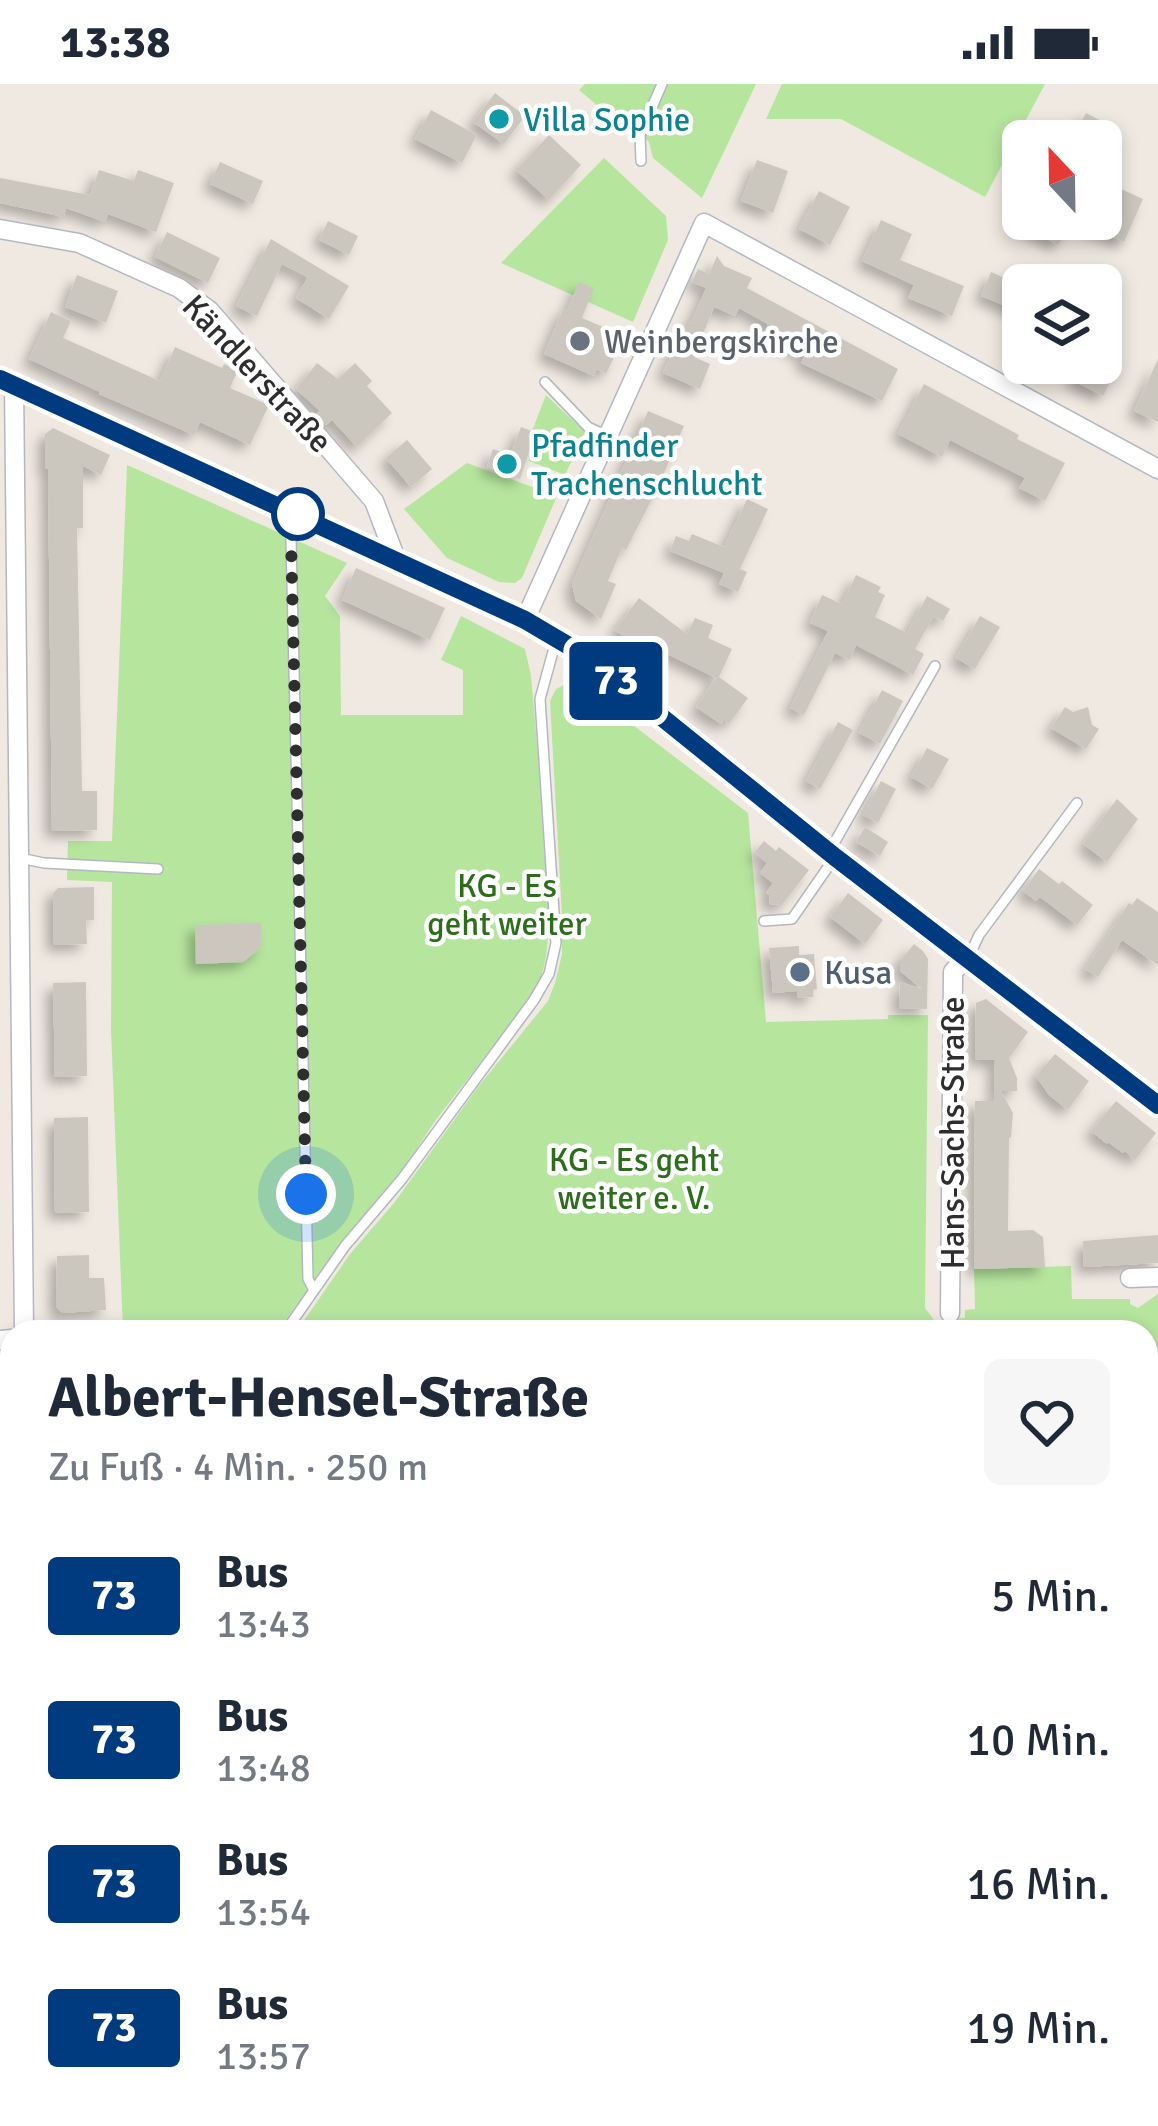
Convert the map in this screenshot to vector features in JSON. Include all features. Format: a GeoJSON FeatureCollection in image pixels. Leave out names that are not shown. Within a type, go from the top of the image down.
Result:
{"type":"FeatureCollection","features":[{"type":"Feature","properties":{"kind":"street"},"geometry":{"type":"LineString","coordinates":[[525,620],[704,223],[1158,470]]}},
{"type":"Feature","properties":{"kind":"street","name":"Kändlerstraße"},"geometry":{"type":"LineString","coordinates":[[0,230],[80,243],[179,288],[210,311],[374,501],[396,559]]}},
{"type":"Feature","properties":{"kind":"street"},"geometry":{"type":"LineString","coordinates":[[24,1320],[10,859],[7,381],[525,620],[586,656],[832,854],[1158,1105]]}},
{"type":"Feature","properties":{"kind":"street","name":"Hans-Sachs-Straße"},"geometry":{"type":"LineString","coordinates":[[950,1312],[953,971],[967,958]]}},
{"type":"Feature","properties":{"kind":"street"},"geometry":{"type":"LineString","coordinates":[[1130,1278],[1158,1277]]}},
{"type":"Feature","properties":{"kind":"lane"},"geometry":{"type":"LineString","coordinates":[[641,161],[640,135],[662,84]]}},
{"type":"Feature","properties":{"kind":"lane"},"geometry":{"type":"LineString","coordinates":[[544,382],[588,427],[607,436]]}},
{"type":"Feature","properties":{"kind":"lane"},"geometry":{"type":"LineString","coordinates":[[298,514],[291,538],[308,1279],[314,1290]]}},
{"type":"Feature","properties":{"kind":"lane"},"geometry":{"type":"LineString","coordinates":[[293,1320],[550,974],[556,944],[540,699],[557,638]]}},
{"type":"Feature","properties":{"kind":"lane"},"geometry":{"type":"LineString","coordinates":[[764,921],[792,919],[935,666]]}},
{"type":"Feature","properties":{"kind":"lane"},"geometry":{"type":"LineString","coordinates":[[967,958],[1077,803]]}},
{"type":"Feature","properties":{"kind":"lane"},"geometry":{"type":"LineString","coordinates":[[10,859],[158,869]]}},
{"type":"Feature","properties":{"kind":"green space"},"geometry":{"type":"Polygon","coordinates":[[[585,84],[756,84],[702,198],[653,158],[649,142],[579,90],[585,84]]]}},
{"type":"Feature","properties":{"kind":"green space"},"geometry":{"type":"Polygon","coordinates":[[[782,84],[1045,84],[1026,120],[1002,120],[1002,165],[985,197],[841,119],[766,119],[782,84]]]}},
{"type":"Feature","properties":{"kind":"green space"},"geometry":{"type":"Polygon","coordinates":[[[604,158],[666,216],[668,240],[633,322],[501,263],[604,158]]]}},
{"type":"Feature","properties":{"kind":"green space"},"geometry":{"type":"Polygon","coordinates":[[[546,395],[585,432],[565,475],[529,461],[539,435],[532,431],[546,395]]]}},
{"type":"Feature","properties":{"kind":"green space"},"geometry":{"type":"Polygon","coordinates":[[[467,463],[557,496],[522,578],[515,583],[499,582],[447,558],[404,509],[467,463]]]}},
{"type":"Feature","properties":{"kind":"green space","name":"KG - Es geht weiter"},"geometry":{"type":"Polygon","coordinates":[[[127,465],[347,563],[325,596],[340,616],[341,715],[463,715],[463,670],[441,660],[461,616],[525,649],[538,755],[548,914],[546,954],[536,991],[286,1320],[123,1320],[111,1029],[112,882],[67,880],[68,841],[112,841],[127,465]]]}},
{"type":"Feature","properties":{"kind":"green space","name":"KG - Es geht weiter e. V."},"geometry":{"type":"Polygon","coordinates":[[[574,680],[748,813],[766,1022],[928,1015],[925,1308],[934,1320],[304,1320],[350,1254],[548,1001],[562,954],[550,701],[556,689],[574,680]]]}},
{"type":"Feature","properties":{"kind":"green space"},"geometry":{"type":"Polygon","coordinates":[[[1071,1266],[1072,1299],[1130,1299],[1138,1308],[1158,1294],[1158,1320],[939,1320],[965,1318],[965,1310],[975,1309],[974,1269],[1071,1266]]]}},
{"type":"Feature","properties":{"kind":"building","name":"Villa Sophie"},"geometry":{"type":"Polygon","coordinates":[[[495,93],[525,116],[504,144],[473,122],[495,93]]]}},
{"type":"Feature","properties":{"kind":"building"},"geometry":{"type":"Polygon","coordinates":[[[431,110],[477,135],[462,163],[415,139],[431,110]]]}},
{"type":"Feature","properties":{"kind":"building"},"geometry":{"type":"Polygon","coordinates":[[[549,135],[581,165],[549,200],[516,170],[549,135]]]}},
{"type":"Feature","properties":{"kind":"building"},"geometry":{"type":"Polygon","coordinates":[[[757,160],[788,171],[773,213],[741,201],[757,160]]]}},
{"type":"Feature","properties":{"kind":"building"},"geometry":{"type":"Polygon","coordinates":[[[220,162],[263,181],[253,204],[210,184],[220,162]]]}},
{"type":"Feature","properties":{"kind":"building"},"geometry":{"type":"Polygon","coordinates":[[[99,170],[134,181],[138,170],[174,183],[156,232],[108,214],[105,222],[66,208],[64,217],[0,203],[0,178],[90,195],[99,170]]]}},
{"type":"Feature","properties":{"kind":"building"},"geometry":{"type":"Polygon","coordinates":[[[1122,189],[1143,199],[1124,242],[1120,240],[1122,189]]]}},
{"type":"Feature","properties":{"kind":"building"},"geometry":{"type":"Polygon","coordinates":[[[819,191],[850,207],[830,245],[799,229],[819,191]]]}},
{"type":"Feature","properties":{"kind":"building"},"geometry":{"type":"Polygon","coordinates":[[[881,220],[912,234],[900,260],[964,286],[952,316],[908,298],[914,285],[862,261],[881,220]]]}},
{"type":"Feature","properties":{"kind":"building"},"geometry":{"type":"Polygon","coordinates":[[[328,221],[358,236],[349,255],[319,240],[328,221]]]}},
{"type":"Feature","properties":{"kind":"building"},"geometry":{"type":"Polygon","coordinates":[[[167,232],[220,258],[208,283],[155,257],[167,232]]]}},
{"type":"Feature","properties":{"kind":"building"},"geometry":{"type":"Polygon","coordinates":[[[271,239],[349,286],[329,319],[296,298],[308,277],[282,264],[257,316],[236,306],[271,239]]]}},
{"type":"Feature","properties":{"kind":"building"},"geometry":{"type":"Polygon","coordinates":[[[717,256],[724,266],[752,278],[747,288],[898,369],[882,401],[801,363],[805,355],[764,333],[768,324],[739,308],[735,316],[714,307],[694,357],[710,364],[700,389],[663,373],[706,288],[692,282],[698,269],[709,274],[717,256]]]}},
{"type":"Feature","properties":{"kind":"building"},"geometry":{"type":"Polygon","coordinates":[[[991,272],[1002,277],[1002,304],[981,296],[991,272]]]}},
{"type":"Feature","properties":{"kind":"building"},"geometry":{"type":"Polygon","coordinates":[[[77,275],[118,291],[106,323],[65,307],[77,275]]]}},
{"type":"Feature","properties":{"kind":"building","name":"Weinbergskirche"},"geometry":{"type":"Polygon","coordinates":[[[579,282],[594,288],[582,318],[615,332],[607,349],[616,353],[606,374],[597,369],[594,376],[544,354],[579,282]]]}},
{"type":"Feature","properties":{"kind":"building"},"geometry":{"type":"Polygon","coordinates":[[[51,312],[71,321],[63,338],[160,381],[175,347],[222,368],[224,364],[238,370],[230,388],[269,405],[250,445],[200,422],[194,435],[29,359],[51,312]]]}},
{"type":"Feature","properties":{"kind":"building"},"geometry":{"type":"Polygon","coordinates":[[[1158,359],[1158,422],[1134,411],[1158,359]]]}},
{"type":"Feature","properties":{"kind":"building"},"geometry":{"type":"Polygon","coordinates":[[[317,363],[338,379],[355,363],[372,381],[367,386],[392,413],[357,447],[332,420],[326,425],[316,414],[320,411],[296,389],[317,363]]]}},
{"type":"Feature","properties":{"kind":"building"},"geometry":{"type":"Polygon","coordinates":[[[924,384],[1065,463],[1045,501],[1019,488],[1025,478],[950,440],[942,457],[898,434],[924,384]]]}},
{"type":"Feature","properties":{"kind":"building"},"geometry":{"type":"Polygon","coordinates":[[[1080,384],[1109,384],[1103,396],[1080,384]]]}},
{"type":"Feature","properties":{"kind":"building"},"geometry":{"type":"Polygon","coordinates":[[[648,411],[684,426],[626,550],[622,548],[608,581],[616,584],[601,619],[576,601],[572,584],[648,411]]]}},
{"type":"Feature","properties":{"kind":"building"},"geometry":{"type":"Polygon","coordinates":[[[521,427],[539,434],[520,479],[487,467],[493,449],[510,455],[521,427]]]}},
{"type":"Feature","properties":{"kind":"building"},"geometry":{"type":"Polygon","coordinates":[[[53,428],[110,455],[101,475],[83,466],[83,528],[77,528],[82,791],[97,791],[97,830],[52,831],[45,434],[53,428]]]}},
{"type":"Feature","properties":{"kind":"building"},"geometry":{"type":"Polygon","coordinates":[[[407,440],[432,469],[411,487],[386,458],[407,440]]]}},
{"type":"Feature","properties":{"kind":"building"},"geometry":{"type":"Polygon","coordinates":[[[747,499],[768,509],[740,569],[747,572],[738,592],[719,584],[724,573],[670,551],[676,536],[689,541],[692,534],[724,547],[747,499]]]}},
{"type":"Feature","properties":{"kind":"building"},"geometry":{"type":"Polygon","coordinates":[[[356,568],[445,608],[430,640],[342,600],[356,568]]]}},
{"type":"Feature","properties":{"kind":"building"},"geometry":{"type":"Polygon","coordinates":[[[856,575],[881,587],[878,592],[885,595],[875,617],[907,633],[927,596],[950,609],[943,621],[934,616],[915,649],[924,654],[913,675],[856,645],[850,660],[835,653],[804,715],[790,708],[828,631],[810,623],[822,595],[842,604],[856,575]]]}},
{"type":"Feature","properties":{"kind":"building"},"geometry":{"type":"Polygon","coordinates":[[[639,598],[687,634],[695,618],[713,625],[708,638],[732,649],[719,677],[748,698],[729,724],[724,719],[721,724],[696,707],[716,678],[655,648],[649,656],[615,630],[639,598]]]}},
{"type":"Feature","properties":{"kind":"building"},"geometry":{"type":"Polygon","coordinates":[[[980,616],[1000,627],[975,669],[956,658],[980,616]]]}},
{"type":"Feature","properties":{"kind":"building"},"geometry":{"type":"Polygon","coordinates":[[[882,690],[903,701],[880,744],[859,733],[882,690]]]}},
{"type":"Feature","properties":{"kind":"building"},"geometry":{"type":"Polygon","coordinates":[[[1065,707],[1073,712],[1088,707],[1092,725],[1099,729],[1086,749],[1051,728],[1065,707]]]}},
{"type":"Feature","properties":{"kind":"building"},"geometry":{"type":"Polygon","coordinates":[[[838,722],[853,730],[820,789],[806,781],[838,722]]]}},
{"type":"Feature","properties":{"kind":"building"},"geometry":{"type":"Polygon","coordinates":[[[927,748],[949,759],[932,789],[911,777],[927,748]]]}},
{"type":"Feature","properties":{"kind":"building"},"geometry":{"type":"Polygon","coordinates":[[[881,781],[896,789],[878,823],[863,815],[881,781]]]}},
{"type":"Feature","properties":{"kind":"building"},"geometry":{"type":"Polygon","coordinates":[[[1117,799],[1138,819],[1107,862],[1083,844],[1117,799]]]}},
{"type":"Feature","properties":{"kind":"building"},"geometry":{"type":"Polygon","coordinates":[[[865,827],[888,842],[880,856],[856,842],[865,827]]]}},
{"type":"Feature","properties":{"kind":"building"},"geometry":{"type":"Polygon","coordinates":[[[764,841],[809,870],[782,905],[770,904],[766,893],[773,883],[760,873],[767,863],[755,852],[764,841]]]}},
{"type":"Feature","properties":{"kind":"building"},"geometry":{"type":"Polygon","coordinates":[[[1039,869],[1093,905],[1077,925],[1040,897],[1036,901],[1023,891],[1039,869]]]}},
{"type":"Feature","properties":{"kind":"building"},"geometry":{"type":"Polygon","coordinates":[[[94,887],[94,920],[86,920],[87,944],[54,945],[53,893],[58,888],[94,887]]]}},
{"type":"Feature","properties":{"kind":"building"},"geometry":{"type":"Polygon","coordinates":[[[848,893],[883,920],[865,944],[830,917],[848,893]]]}},
{"type":"Feature","properties":{"kind":"building"},"geometry":{"type":"Polygon","coordinates":[[[1137,898],[1158,912],[1158,965],[1122,940],[1098,977],[1085,969],[1137,898]]]}},
{"type":"Feature","properties":{"kind":"building"},"geometry":{"type":"Polygon","coordinates":[[[261,923],[262,947],[243,962],[196,964],[195,925],[261,923]]]}},
{"type":"Feature","properties":{"kind":"building"},"geometry":{"type":"Polygon","coordinates":[[[914,944],[928,959],[927,1009],[899,1008],[900,982],[922,989],[900,971],[900,961],[914,944]]]}},
{"type":"Feature","properties":{"kind":"building"},"geometry":{"type":"Polygon","coordinates":[[[799,946],[799,955],[814,954],[817,989],[813,997],[797,998],[797,991],[773,993],[769,948],[799,946]]]}},
{"type":"Feature","properties":{"kind":"building"},"geometry":{"type":"Polygon","coordinates":[[[86,982],[87,1076],[55,1077],[53,983],[86,982]]]}},
{"type":"Feature","properties":{"kind":"building"},"geometry":{"type":"Polygon","coordinates":[[[986,999],[1028,1032],[1009,1058],[1017,1091],[1001,1091],[1013,1113],[1008,1231],[1033,1230],[1043,1237],[1045,1267],[974,1269],[975,1101],[994,1101],[995,1060],[975,1059],[976,1003],[986,999]]]}},
{"type":"Feature","properties":{"kind":"building"},"geometry":{"type":"Polygon","coordinates":[[[1055,1054],[1089,1081],[1068,1110],[1036,1076],[1055,1054]]]}},
{"type":"Feature","properties":{"kind":"building"},"geometry":{"type":"Polygon","coordinates":[[[1116,1101],[1156,1133],[1135,1160],[1091,1131],[1116,1101]]]}},
{"type":"Feature","properties":{"kind":"building"},"geometry":{"type":"Polygon","coordinates":[[[88,1117],[89,1212],[55,1213],[54,1118],[88,1117]]]}},
{"type":"Feature","properties":{"kind":"building"},"geometry":{"type":"Polygon","coordinates":[[[1158,1235],[1158,1263],[1084,1267],[1083,1241],[1158,1235]]]}},
{"type":"Feature","properties":{"kind":"building"},"geometry":{"type":"Polygon","coordinates":[[[89,1255],[89,1278],[104,1278],[106,1310],[62,1313],[56,1306],[57,1256],[89,1255]]]}},
{"type":"Feature","properties":{"kind":"bus line","name":"73"},"geometry":{"type":"LineString","coordinates":[[0,379],[396,559],[525,620],[586,656],[835,857],[1158,1105]]}},
{"type":"Feature","properties":{"kind":"place","name":"Villa Sophie"},"geometry":{"type":"Point","coordinates":[499,119]}},
{"type":"Feature","properties":{"kind":"place","name":"Weinbergskirche"},"geometry":{"type":"Point","coordinates":[580,341]}},
{"type":"Feature","properties":{"kind":"place","name":"Pfadfinder Trachenschlucht"},"geometry":{"type":"Point","coordinates":[507,464]}},
{"type":"Feature","properties":{"kind":"place","name":"Kusa"},"geometry":{"type":"Point","coordinates":[800,972]}},
{"type":"Feature","properties":{"kind":"route"},"geometry":{"type":"LineString","coordinates":[[298,514],[291,538],[306,1194]]}}]}
